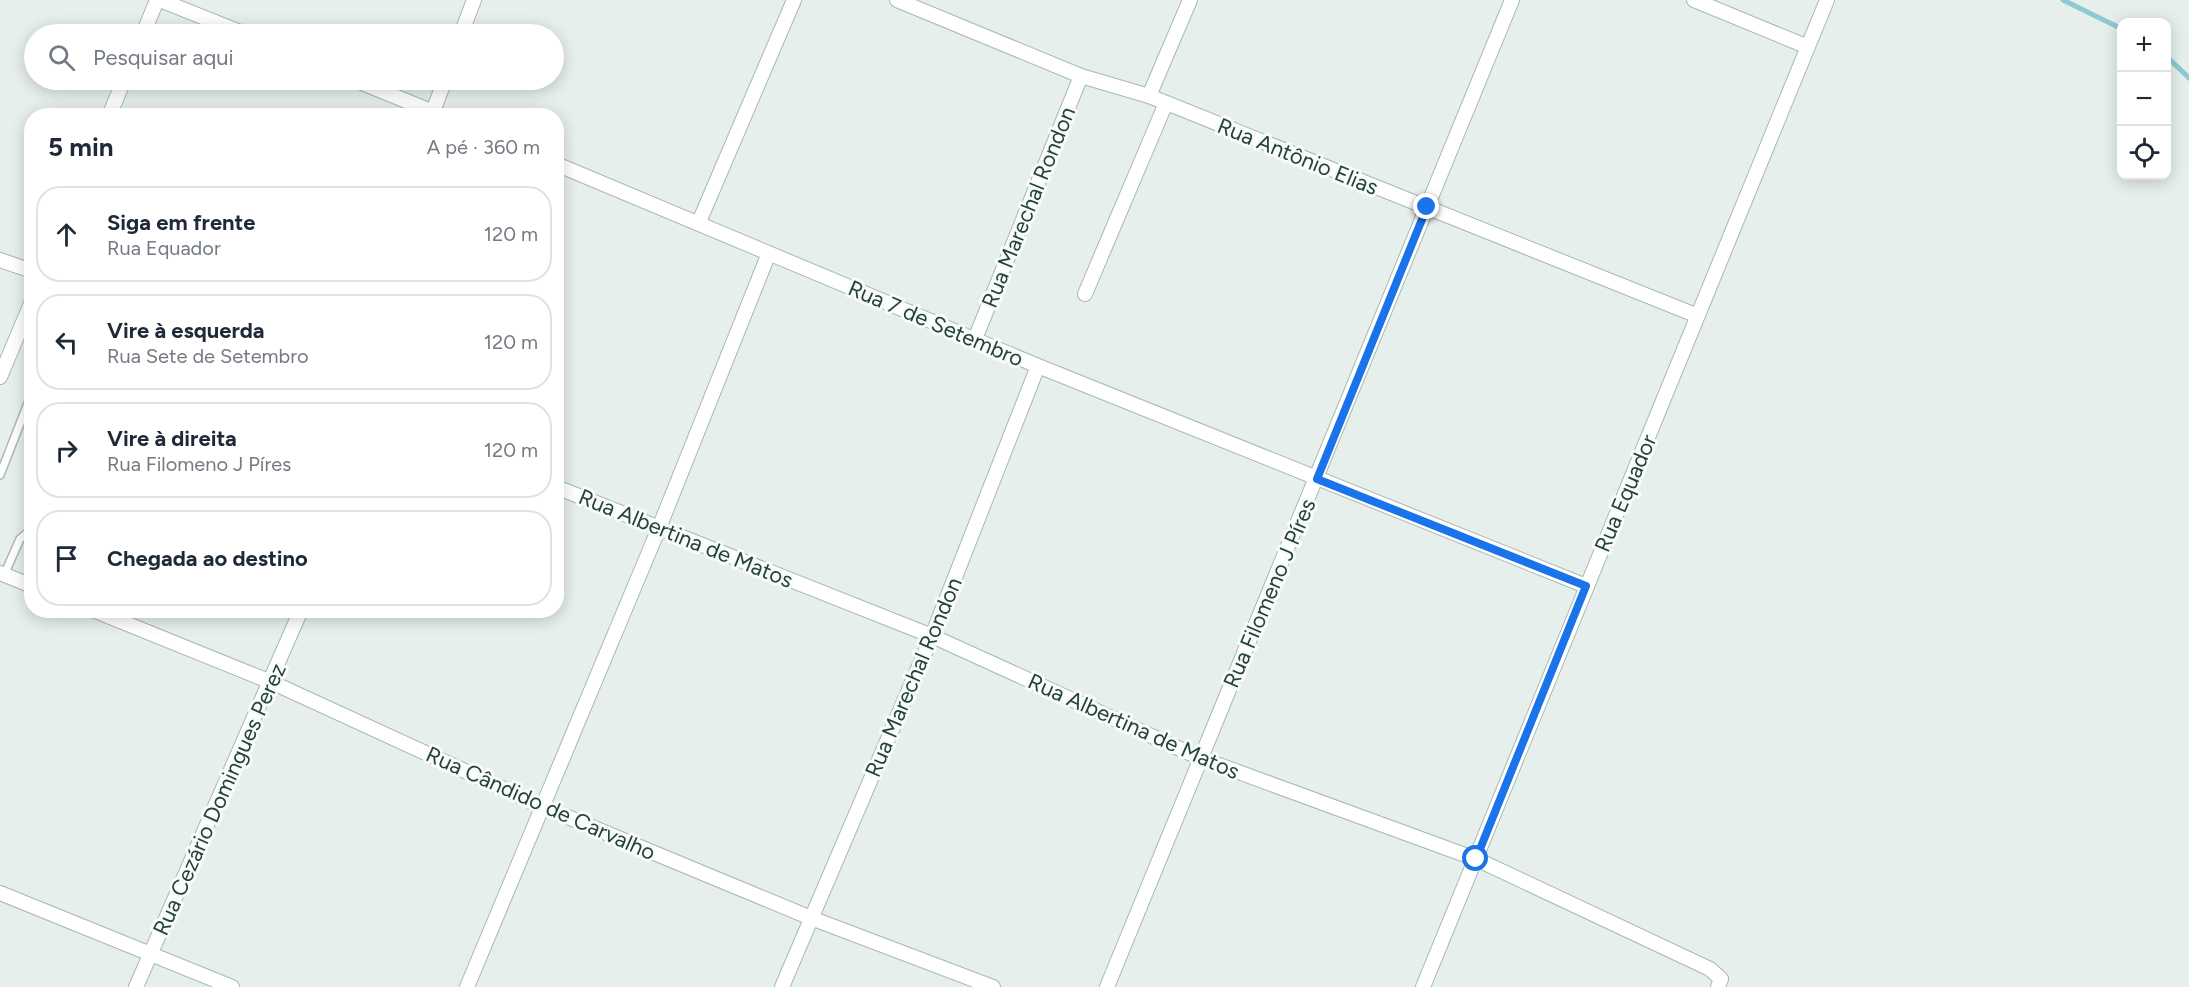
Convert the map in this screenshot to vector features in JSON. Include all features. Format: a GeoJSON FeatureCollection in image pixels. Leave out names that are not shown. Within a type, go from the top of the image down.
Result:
{"type":"FeatureCollection","features":[{"type":"Feature","properties":{"kind":"street"},"geometry":{"type":"LineString","coordinates":[[147,24],[158,0],[219,24]]}},
{"type":"Feature","properties":{"kind":"street"},"geometry":{"type":"LineString","coordinates":[[465,24],[474,0]]}},
{"type":"Feature","properties":{"kind":"street"},"geometry":{"type":"LineString","coordinates":[[699,222],[794,0]]}},
{"type":"Feature","properties":{"kind":"street","name":"Rua Antônio Elias"},"geometry":{"type":"LineString","coordinates":[[897,0],[1081,76],[1149,96],[1698,316]]}},
{"type":"Feature","properties":{"kind":"street"},"geometry":{"type":"LineString","coordinates":[[1149,96],[1190,0]]}},
{"type":"Feature","properties":{"kind":"street","name":"Rua Filomeno J Píres"},"geometry":{"type":"LineString","coordinates":[[1107,987],[1512,0]]}},
{"type":"Feature","properties":{"kind":"street"},"geometry":{"type":"LineString","coordinates":[[1694,0],[1808,47]]}},
{"type":"Feature","properties":{"kind":"street","name":"Rua Equador"},"geometry":{"type":"LineString","coordinates":[[1424,987],[1827,0]]}},
{"type":"Feature","properties":{"kind":"street","name":"Rua Marechal Rondon"},"geometry":{"type":"LineString","coordinates":[[975,339],[1081,76]]}},
{"type":"Feature","properties":{"kind":"street"},"geometry":{"type":"LineString","coordinates":[[112,108],[120,90]]}},
{"type":"Feature","properties":{"kind":"street"},"geometry":{"type":"LineString","coordinates":[[380,90],[425,108]]}},
{"type":"Feature","properties":{"kind":"street"},"geometry":{"type":"LineString","coordinates":[[439,108],[442,90]]}},
{"type":"Feature","properties":{"kind":"street"},"geometry":{"type":"LineString","coordinates":[[1085,294],[1166,103]]}},
{"type":"Feature","properties":{"kind":"street","name":"Rua 7 de Setembro"},"geometry":{"type":"LineString","coordinates":[[564,167],[1038,366],[1586,586]]}},
{"type":"Feature","properties":{"kind":"street"},"geometry":{"type":"LineString","coordinates":[[467,987],[659,528],[769,253]]}},
{"type":"Feature","properties":{"kind":"street"},"geometry":{"type":"LineString","coordinates":[[0,260],[24,269]]}},
{"type":"Feature","properties":{"kind":"street"},"geometry":{"type":"LineString","coordinates":[[0,377],[24,320]]}},
{"type":"Feature","properties":{"kind":"street","name":"Rua Marechal Rondon"},"geometry":{"type":"LineString","coordinates":[[782,987],[932,636],[1038,366]]}},
{"type":"Feature","properties":{"kind":"street","name":"Rua Albertina de Matos"},"geometry":{"type":"LineString","coordinates":[[564,490],[932,636],[1200,758],[1476,859],[1710,969],[1721,979],[1718,987]]}},
{"type":"Feature","properties":{"kind":"street"},"geometry":{"type":"LineString","coordinates":[[2,574],[24,583]]}},
{"type":"Feature","properties":{"kind":"street","name":"Rua Cândido de Carvalho"},"geometry":{"type":"LineString","coordinates":[[113,618],[271,682],[541,806],[811,918],[993,987]]}},
{"type":"Feature","properties":{"kind":"street","name":"Rua Cezário Domingues Perez"},"geometry":{"type":"LineString","coordinates":[[136,987],[298,618]]}},
{"type":"Feature","properties":{"kind":"street"},"geometry":{"type":"LineString","coordinates":[[0,894],[232,987]]}},
{"type":"Feature","properties":{"kind":"lane"},"geometry":{"type":"LineString","coordinates":[[0,475],[24,414]]}},
{"type":"Feature","properties":{"kind":"lane"},"geometry":{"type":"LineString","coordinates":[[2,574],[20,539],[24,536]]}},
{"type":"Feature","properties":{"kind":"waterway"},"geometry":{"type":"LineString","coordinates":[[2063,0],[2117,27]]}},
{"type":"Feature","properties":{"kind":"waterway"},"geometry":{"type":"LineString","coordinates":[[2171,61],[2189,78]]}},
{"type":"Feature","properties":{"kind":"route"},"geometry":{"type":"LineString","coordinates":[[1427,207],[1317,479],[1586,586],[1476,859]]}}]}
